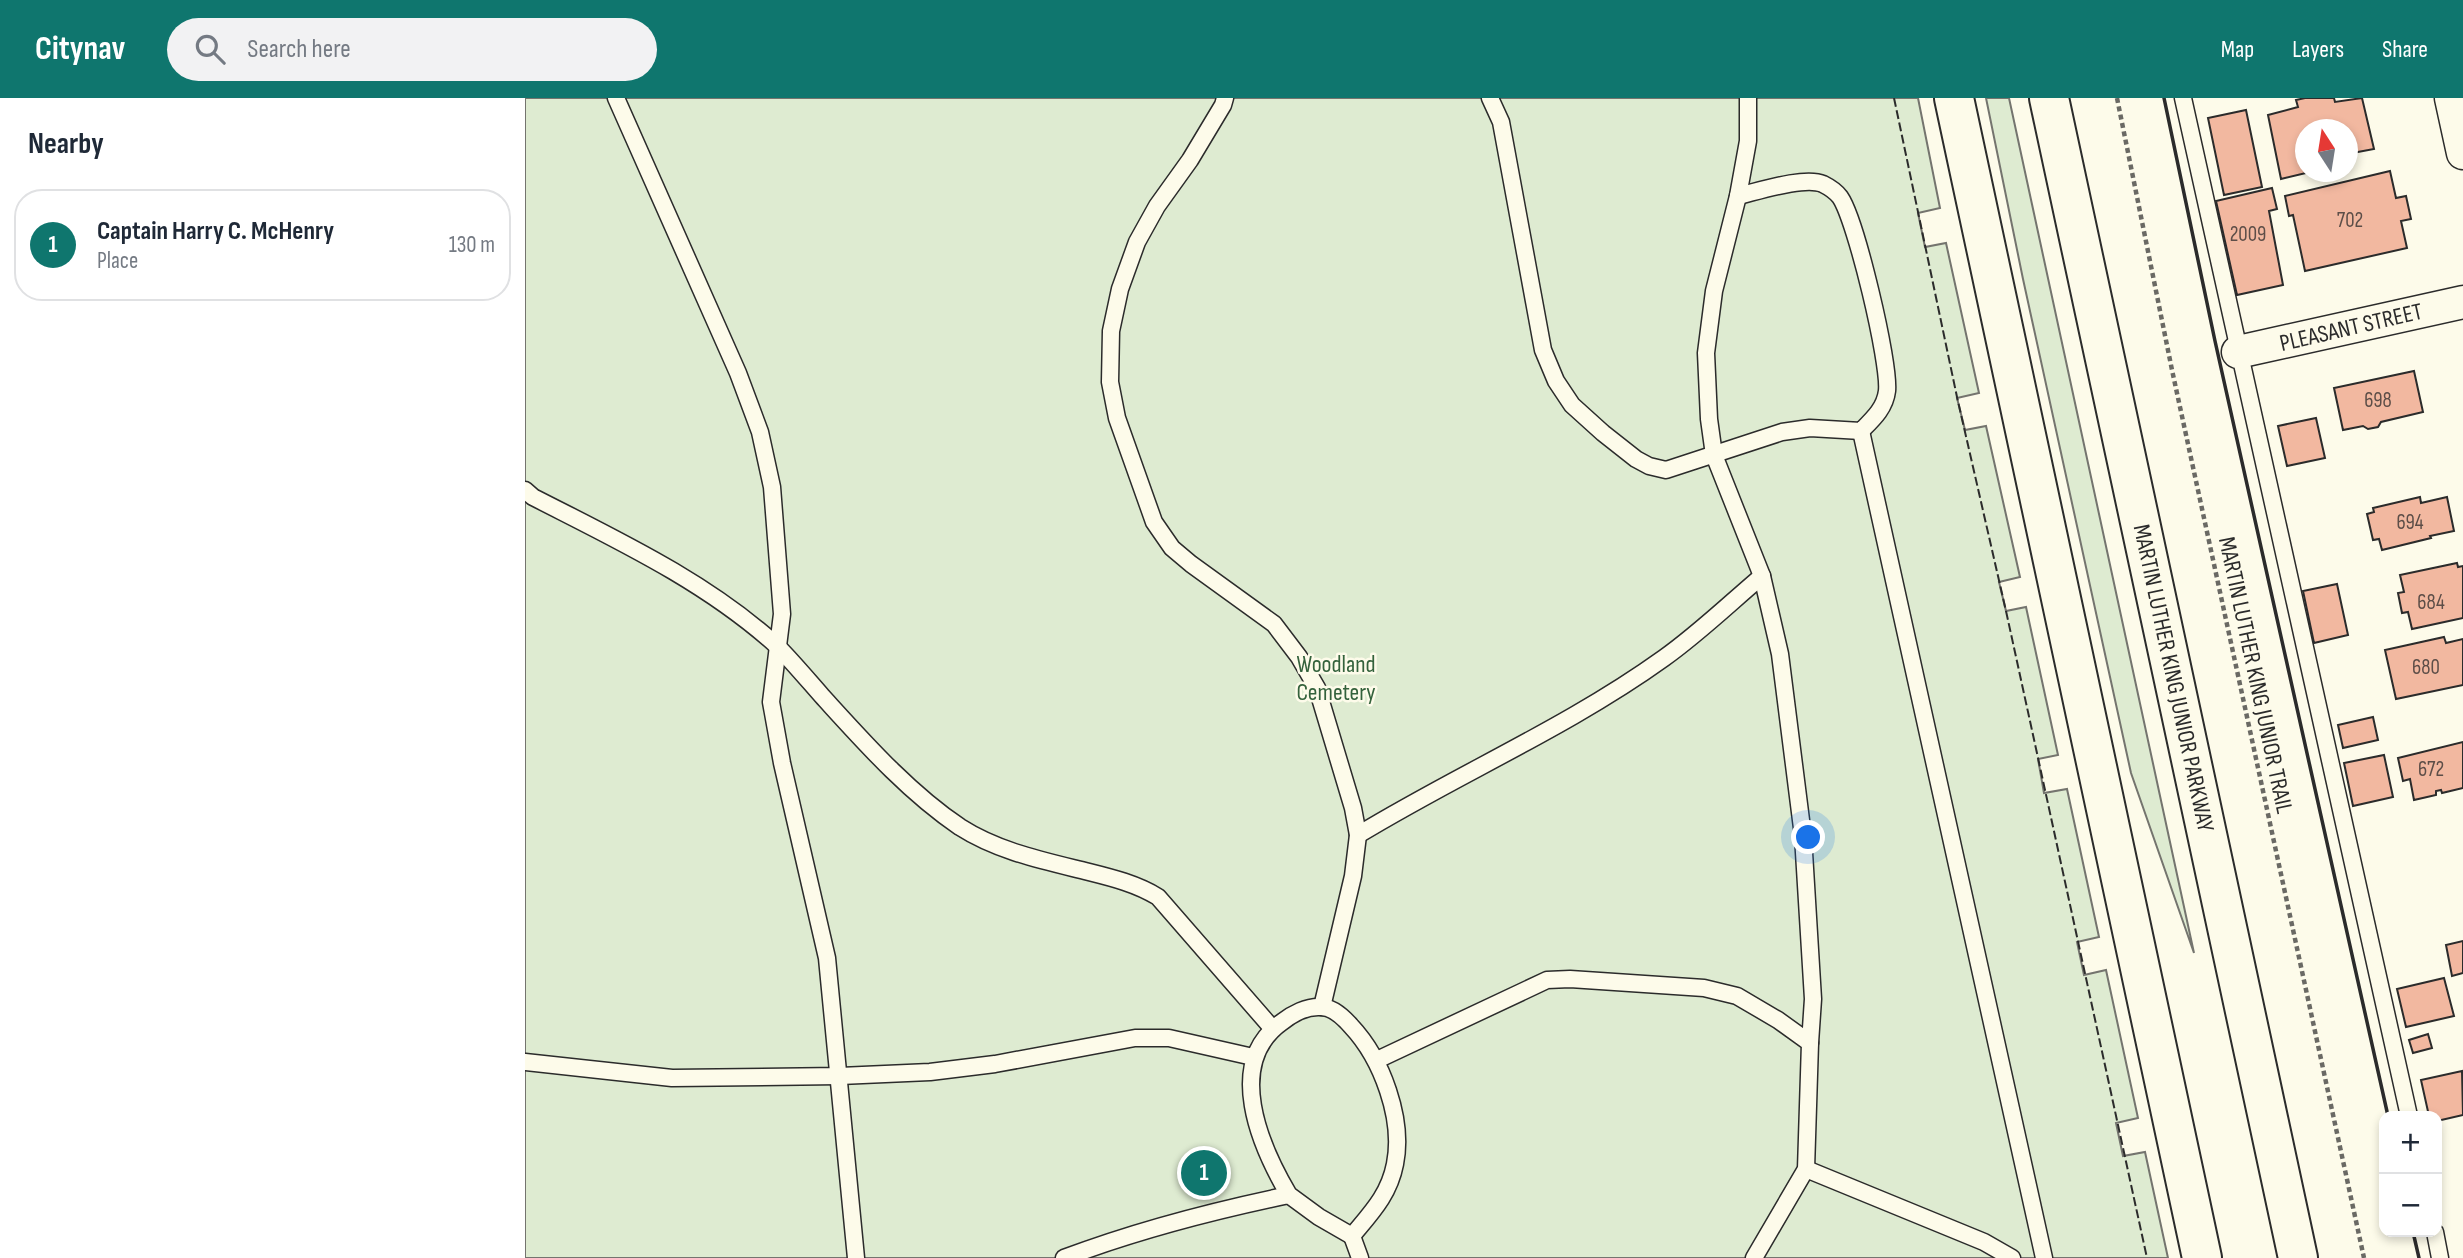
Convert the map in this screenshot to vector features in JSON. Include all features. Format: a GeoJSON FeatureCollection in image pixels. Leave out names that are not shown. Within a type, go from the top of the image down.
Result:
{"type":"FeatureCollection","features":[{"type":"Feature","properties":{"kind":"main road"},"geometry":{"type":"LineString","coordinates":[[1954,98],[2202,1258]]}},
{"type":"Feature","properties":{"kind":"main road","name":"MARTIN LUTHER KING JUNIOR PARKWAY"},"geometry":{"type":"LineString","coordinates":[[2049,98],[2298,1258]]}},
{"type":"Feature","properties":{"kind":"street"},"geometry":{"type":"LineString","coordinates":[[2451,98],[2463,153]]}},
{"type":"Feature","properties":{"kind":"street","name":"PLEASANT STREET"},"geometry":{"type":"LineString","coordinates":[[2238,352],[2463,302]]}},
{"type":"Feature","properties":{"kind":"lane"},"geometry":{"type":"LineString","coordinates":[[616,98],[738,373],[760,432],[772,488],[782,614],[771,702],[827,958],[856,1258]]}},
{"type":"Feature","properties":{"kind":"lane"},"geometry":{"type":"LineString","coordinates":[[1225,98],[1197,149],[1157,206],[1137,242],[1120,289],[1111,331],[1110,382],[1118,418],[1154,522],[1172,548],[1274,624],[1299,657],[1317,688],[1353,808],[1358,835],[1353,876],[1322,1007]]}},
{"type":"Feature","properties":{"kind":"lane"},"geometry":{"type":"LineString","coordinates":[[1490,98],[1501,122],[1543,350],[1556,381],[1572,405],[1602,433],[1649,466],[1665,470],[1782,432],[1810,428],[1861,431]]}},
{"type":"Feature","properties":{"kind":"lane"},"geometry":{"type":"LineString","coordinates":[[1748,98],[1748,141],[1738,196],[1714,291],[1706,353],[1709,419],[1714,455],[1762,576],[1780,654],[1803,836],[1813,999],[1806,1169],[1754,1258]]}},
{"type":"Feature","properties":{"kind":"lane"},"geometry":{"type":"LineString","coordinates":[[2183,98],[2408,1111]]}},
{"type":"Feature","properties":{"kind":"lane"},"geometry":{"type":"LineString","coordinates":[[1738,196],[1798,183],[1821,183],[1839,195],[1848,214],[1871,295],[1887,389],[1883,405],[1861,431]]}},
{"type":"Feature","properties":{"kind":"lane"},"geometry":{"type":"LineString","coordinates":[[1861,431],[2043,1258]]}},
{"type":"Feature","properties":{"kind":"lane"},"geometry":{"type":"LineString","coordinates":[[525,490],[649,557],[737,613],[777,646],[912,788],[961,827],[1002,849],[1119,880],[1144,888],[1158,897],[1272,1028]]}},
{"type":"Feature","properties":{"kind":"lane"},"geometry":{"type":"LineString","coordinates":[[1358,835],[1611,693],[1665,658],[1762,576]]}},
{"type":"Feature","properties":{"kind":"lane"},"geometry":{"type":"LineString","coordinates":[[1377,1060],[1547,981],[1570,979],[1705,988],[1737,996],[1810,1043]]}},
{"type":"Feature","properties":{"kind":"lane"},"geometry":{"type":"LineString","coordinates":[[1352,1236],[1383,1199],[1395,1164],[1397,1137],[1391,1102],[1377,1060],[1342,1015],[1322,1007],[1294,1013],[1272,1028],[1253,1057],[1252,1086],[1256,1125],[1273,1168],[1289,1195],[1352,1236],[1360,1258]]}},
{"type":"Feature","properties":{"kind":"lane"},"geometry":{"type":"LineString","coordinates":[[525,1062],[672,1078],[840,1076],[930,1072],[995,1064],[1135,1038],[1169,1038],[1253,1057]]}},
{"type":"Feature","properties":{"kind":"lane"},"geometry":{"type":"LineString","coordinates":[[1806,1169],[1984,1242],[2012,1258]]}},
{"type":"Feature","properties":{"kind":"lane"},"geometry":{"type":"LineString","coordinates":[[1064,1258],[1203,1213],[1289,1195]]}},
{"type":"Feature","properties":{"kind":"lane"},"geometry":{"type":"LineString","coordinates":[[2436,1237],[2441,1258]]}},
{"type":"Feature","properties":{"kind":"path","name":"MARTIN LUTHER KING JUNIOR TRAIL"},"geometry":{"type":"LineString","coordinates":[[2117,98],[2172,370],[2364,1258]]}},
{"type":"Feature","properties":{"kind":"green space","name":"Woodland Cemetery"},"geometry":{"type":"Polygon","coordinates":[[[525,98],[1918,98],[1940,208],[1918,213],[1925,247],[1946,243],[1979,393],[1957,398],[1965,430],[1986,426],[2020,577],[1999,582],[2006,611],[2026,607],[2058,755],[2038,759],[2044,793],[2067,789],[2099,937],[2077,942],[2084,975],[2106,970],[2138,1118],[2116,1123],[2123,1156],[2145,1152],[2168,1258],[525,1258],[525,98]]]}},
{"type":"Feature","properties":{"kind":"green space"},"geometry":{"type":"Polygon","coordinates":[[[1986,98],[2009,98],[2194,953],[2131,773],[1986,98]]]}},
{"type":"Feature","properties":{"kind":"building"},"geometry":{"type":"Polygon","coordinates":[[[2334,98],[2335,102],[2362,98],[2374,149],[2358,152],[2358,119],[2295,119],[2295,176],[2281,179],[2268,115],[2298,107],[2296,100],[2334,98]]]}},
{"type":"Feature","properties":{"kind":"building"},"geometry":{"type":"Polygon","coordinates":[[[2246,110],[2262,187],[2224,195],[2208,118],[2246,110]]]}},
{"type":"Feature","properties":{"kind":"building"},"geometry":{"type":"Polygon","coordinates":[[[2390,171],[2396,198],[2406,196],[2411,219],[2401,221],[2407,248],[2305,271],[2293,215],[2289,216],[2285,196],[2344,182],[2358,182],[2358,179],[2390,171]]]}},
{"type":"Feature","properties":{"kind":"building"},"geometry":{"type":"Polygon","coordinates":[[[2272,188],[2277,209],[2269,211],[2283,285],[2237,295],[2216,201],[2272,188]]]}},
{"type":"Feature","properties":{"kind":"building"},"geometry":{"type":"Polygon","coordinates":[[[2414,371],[2423,412],[2381,422],[2378,427],[2368,429],[2363,426],[2343,430],[2334,388],[2414,371]]]}},
{"type":"Feature","properties":{"kind":"building"},"geometry":{"type":"Polygon","coordinates":[[[2316,418],[2325,458],[2287,466],[2278,426],[2316,418]]]}},
{"type":"Feature","properties":{"kind":"building"},"geometry":{"type":"Polygon","coordinates":[[[2420,497],[2421,503],[2447,497],[2454,531],[2382,550],[2379,539],[2373,540],[2367,514],[2374,512],[2373,508],[2420,497]]]}},
{"type":"Feature","properties":{"kind":"building"},"geometry":{"type":"Polygon","coordinates":[[[2457,563],[2458,567],[2463,566],[2463,618],[2412,629],[2408,612],[2402,613],[2398,593],[2404,592],[2400,575],[2457,563]]]}},
{"type":"Feature","properties":{"kind":"building"},"geometry":{"type":"Polygon","coordinates":[[[2337,584],[2348,635],[2314,643],[2303,591],[2337,584]]]}},
{"type":"Feature","properties":{"kind":"building"},"geometry":{"type":"Polygon","coordinates":[[[2444,637],[2446,643],[2463,639],[2463,685],[2396,699],[2385,650],[2444,637]]]}},
{"type":"Feature","properties":{"kind":"building"},"geometry":{"type":"Polygon","coordinates":[[[2373,717],[2378,740],[2343,748],[2338,725],[2373,717]]]}},
{"type":"Feature","properties":{"kind":"building"},"geometry":{"type":"Polygon","coordinates":[[[2463,742],[2463,788],[2442,793],[2441,790],[2436,791],[2436,795],[2414,800],[2410,779],[2403,781],[2398,758],[2463,742]]]}},
{"type":"Feature","properties":{"kind":"building"},"geometry":{"type":"Polygon","coordinates":[[[2384,755],[2393,797],[2353,806],[2344,763],[2384,755]]]}},
{"type":"Feature","properties":{"kind":"building"},"geometry":{"type":"Polygon","coordinates":[[[2463,941],[2463,973],[2452,976],[2446,945],[2463,941]]]}},
{"type":"Feature","properties":{"kind":"building"},"geometry":{"type":"Polygon","coordinates":[[[2444,978],[2454,1016],[2406,1027],[2397,989],[2444,978]]]}},
{"type":"Feature","properties":{"kind":"building"},"geometry":{"type":"Polygon","coordinates":[[[2428,1034],[2432,1048],[2413,1053],[2409,1040],[2428,1034]]]}},
{"type":"Feature","properties":{"kind":"building"},"geometry":{"type":"Polygon","coordinates":[[[2462,1071],[2463,1115],[2442,1120],[2442,1111],[2428,1111],[2421,1080],[2462,1071]]]}},
{"type":"Feature","properties":{"kind":"fence"},"geometry":{"type":"LineString","coordinates":[[1894,98],[1957,397],[2147,1258]]}},
{"type":"Feature","properties":{"kind":"wall"},"geometry":{"type":"LineString","coordinates":[[2164,98],[2215,341],[2387,1111]]}},
{"type":"Feature","properties":{"kind":"wall"},"geometry":{"type":"LineString","coordinates":[[2414,1237],[2419,1258]]}},
{"type":"Feature","properties":{"kind":"place","name":"Captain Harry C. McHenry"},"geometry":{"type":"Point","coordinates":[1204,1173]}}]}
